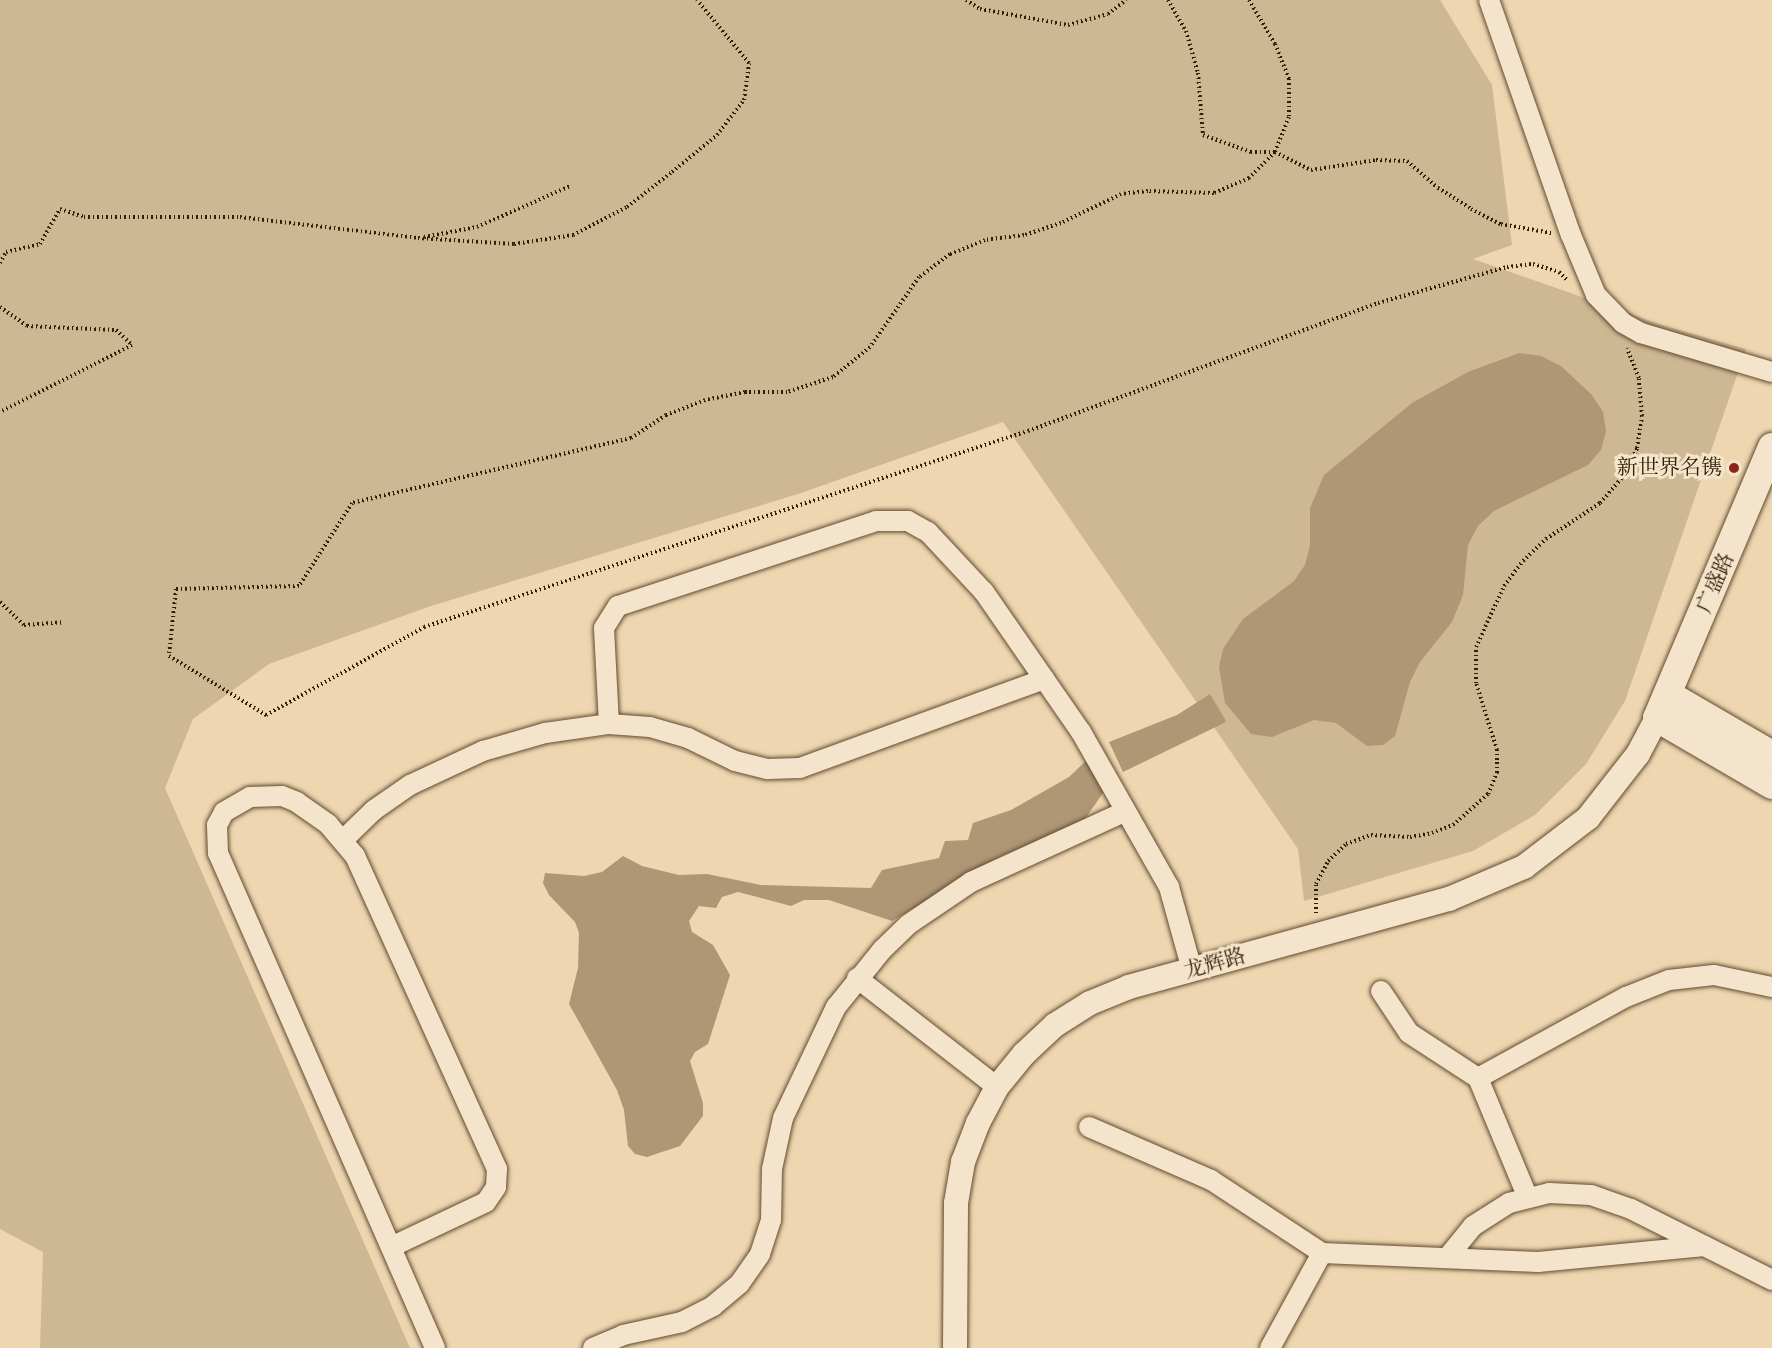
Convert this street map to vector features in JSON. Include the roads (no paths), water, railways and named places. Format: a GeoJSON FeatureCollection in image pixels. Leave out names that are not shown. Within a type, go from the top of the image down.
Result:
{"type":"FeatureCollection","features":[{"type":"Feature","properties":{"kind":"main road","name":"广盛路"},"geometry":{"type":"LineString","coordinates":[[1663,707],[1772,447]]}},
{"type":"Feature","properties":{"kind":"main road"},"geometry":{"type":"LineString","coordinates":[[1663,707],[1772,755]]}},
{"type":"Feature","properties":{"kind":"main road"},"geometry":{"type":"LineString","coordinates":[[1663,707],[1772,785]]}},
{"type":"Feature","properties":{"kind":"street"},"geometry":{"type":"LineString","coordinates":[[1489,0],[1571,235],[1596,295],[1623,323],[1641,333],[1772,372]]}},
{"type":"Feature","properties":{"kind":"street"},"geometry":{"type":"LineString","coordinates":[[609,724],[604,628],[618,606],[886,519],[908,521],[927,532],[984,592],[1081,732],[1169,887],[1192,970]]}},
{"type":"Feature","properties":{"kind":"street"},"geometry":{"type":"LineString","coordinates":[[343,840],[392,797],[456,762],[545,733],[609,724],[669,731],[735,761],[757,766],[800,768],[1044,679]]}},
{"type":"Feature","properties":{"kind":"street","name":"龙辉路"},"geometry":{"type":"LineString","coordinates":[[955,1348],[956,1203],[967,1152],[997,1087],[1024,1054],[1055,1026],[1090,1003],[1129,987],[1449,899],[1524,867],[1588,818],[1633,762],[1663,707]]}},
{"type":"Feature","properties":{"kind":"street"},"geometry":{"type":"LineString","coordinates":[[391,1247],[486,1202],[496,1187],[497,1169],[366,873],[343,840],[297,802],[266,795],[250,797],[224,812],[215,839],[391,1247],[435,1348]]}},
{"type":"Feature","properties":{"kind":"street"},"geometry":{"type":"LineString","coordinates":[[593,1348],[622,1335],[682,1322],[713,1306],[740,1283],[760,1254],[771,1220],[772,1169],[783,1118],[818,1038],[857,978],[909,924],[947,897],[1005,866],[1126,811]]}},
{"type":"Feature","properties":{"kind":"street"},"geometry":{"type":"LineString","coordinates":[[1478,1078],[1626,997],[1669,980],[1714,975],[1772,987]]}},
{"type":"Feature","properties":{"kind":"street"},"geometry":{"type":"LineString","coordinates":[[857,978],[997,1087]]}},
{"type":"Feature","properties":{"kind":"street"},"geometry":{"type":"LineString","coordinates":[[1381,991],[1409,1033],[1478,1078],[1528,1198]]}},
{"type":"Feature","properties":{"kind":"street"},"geometry":{"type":"LineString","coordinates":[[1089,1127],[1210,1180],[1322,1253],[1538,1262],[1704,1246]]}},
{"type":"Feature","properties":{"kind":"street"},"geometry":{"type":"LineString","coordinates":[[1447,1258],[1473,1226],[1509,1203],[1549,1193],[1591,1195],[1631,1209],[1772,1280]]}},
{"type":"Feature","properties":{"kind":"street"},"geometry":{"type":"LineString","coordinates":[[1270,1348],[1322,1253]]}},
{"type":"Feature","properties":{"kind":"place","name":"新世界名镌"},"geometry":{"type":"Point","coordinates":[1734,468]}}]}
